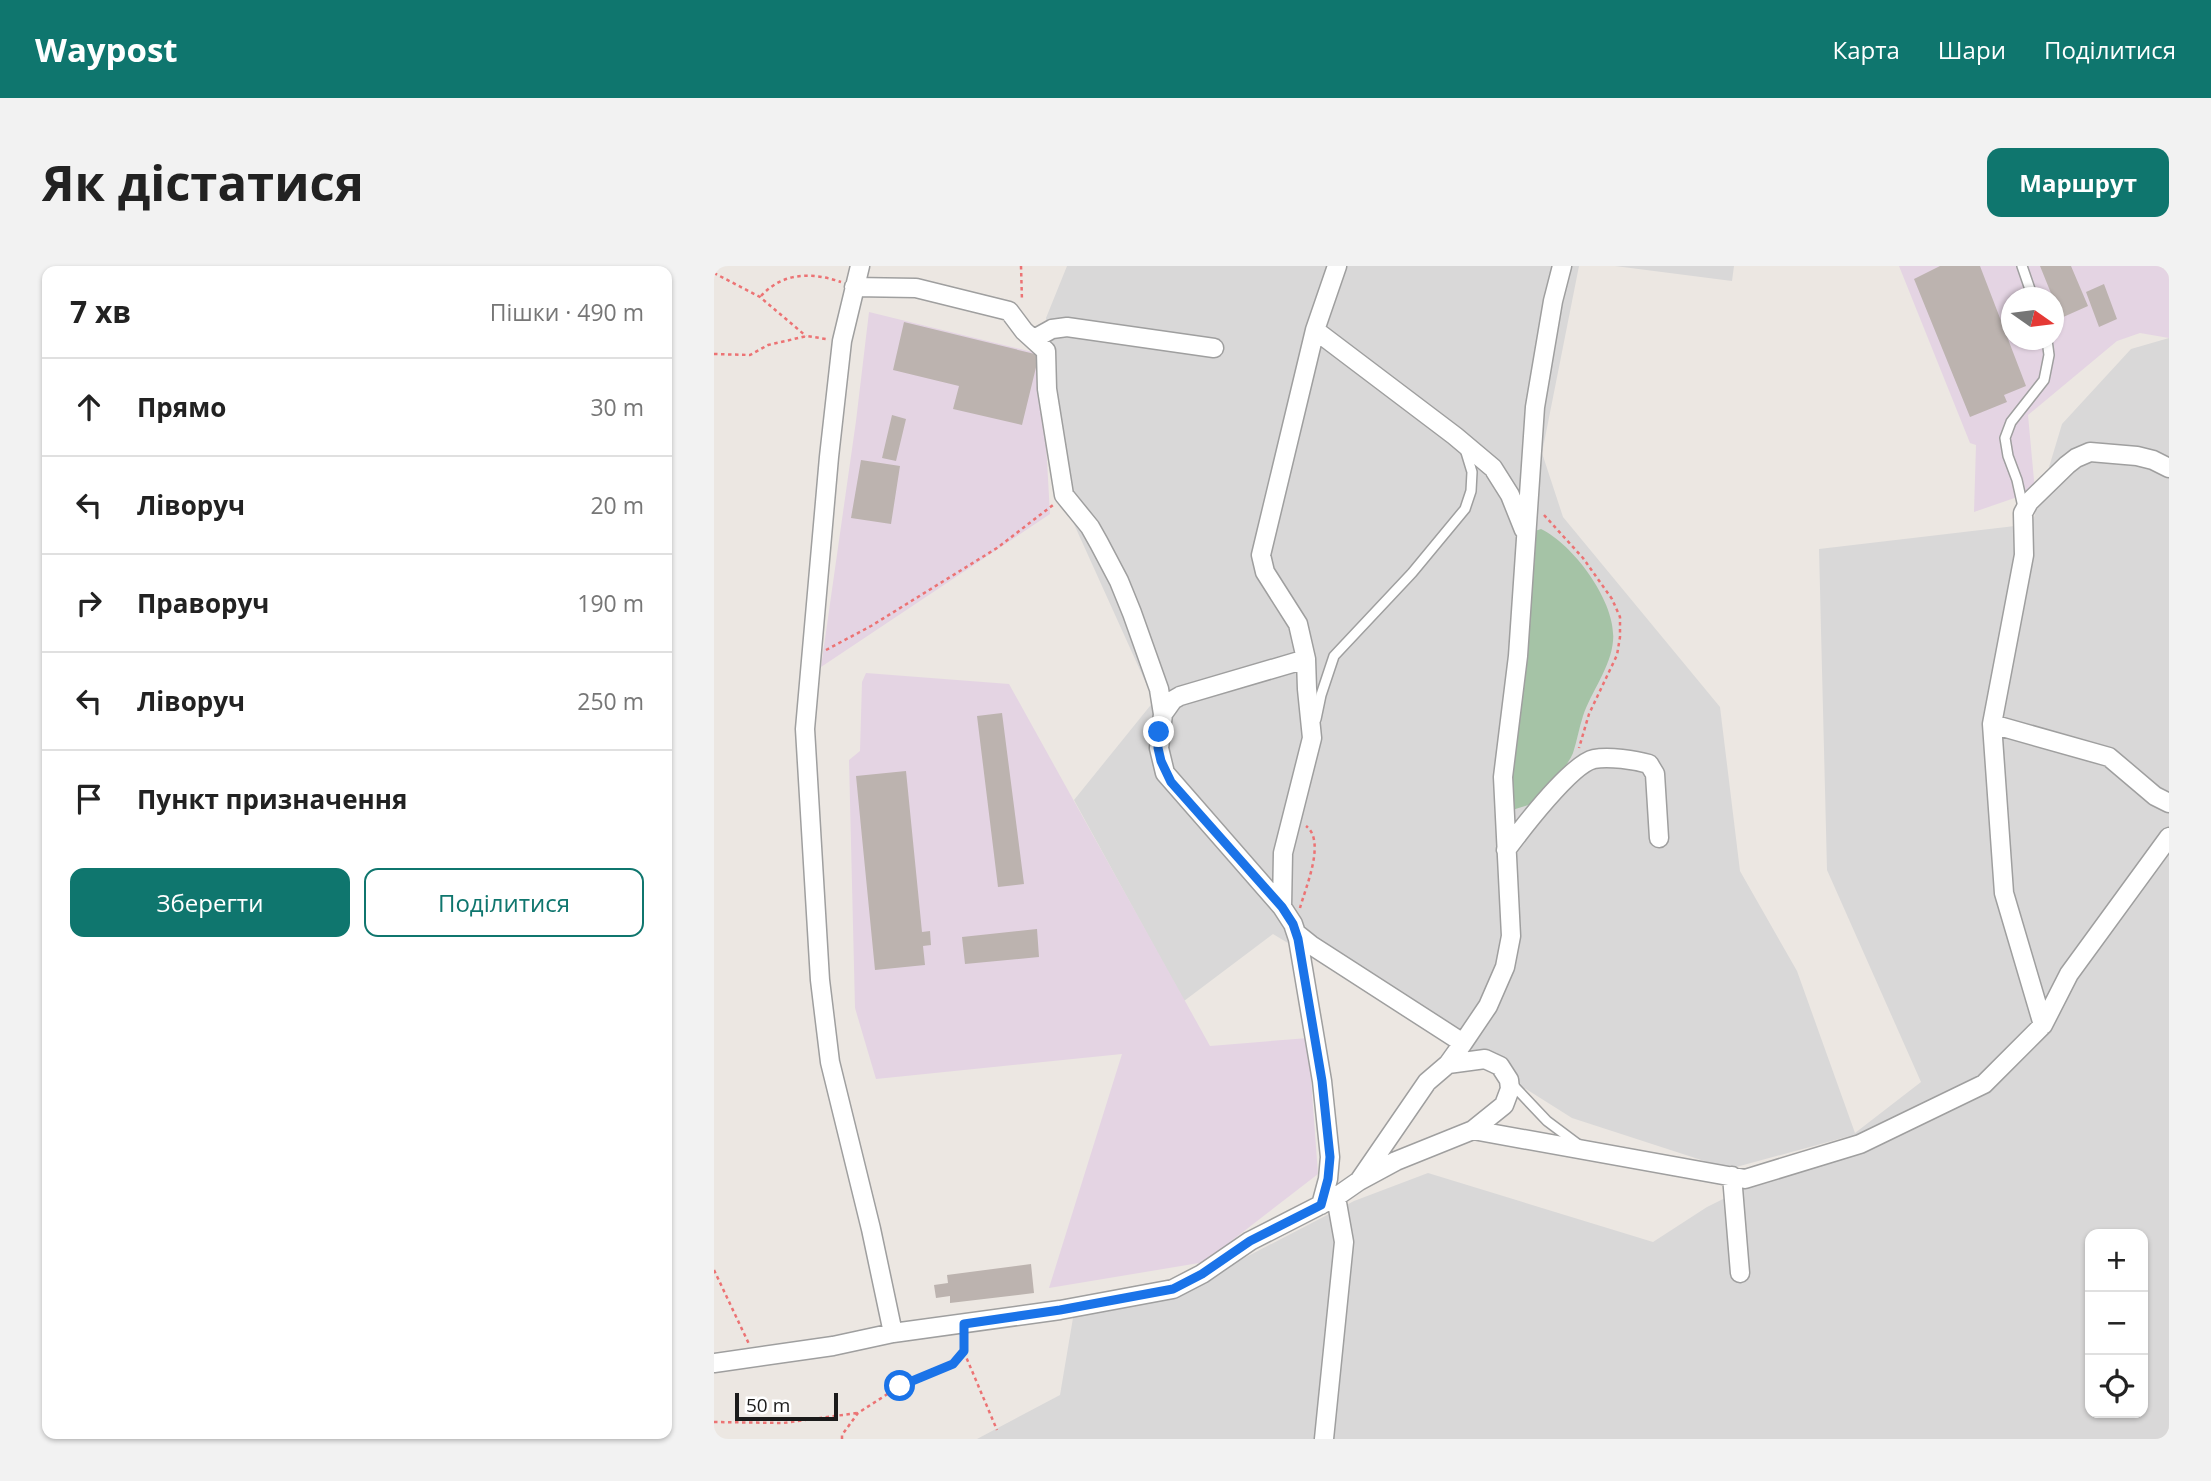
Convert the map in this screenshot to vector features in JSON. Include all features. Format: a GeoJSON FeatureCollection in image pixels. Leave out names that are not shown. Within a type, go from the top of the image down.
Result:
{"type":"FeatureCollection","features":[{"type":"Feature","properties":{"kind":"street"},"geometry":{"type":"LineString","coordinates":[[860,266],[842,341],[805,729],[820,980],[830,1062],[871,1229],[893,1333]]}},
{"type":"Feature","properties":{"kind":"street"},"geometry":{"type":"LineString","coordinates":[[1282,907],[1283,853],[1312,738],[1306,659],[1297,624],[1265,572],[1261,555],[1315,330],[1338,266]]}},
{"type":"Feature","properties":{"kind":"street"},"geometry":{"type":"LineString","coordinates":[[1359,1181],[1427,1082],[1448,1064],[1463,1043],[1488,1006],[1505,967],[1511,936],[1503,777],[1518,656],[1535,407],[1553,301],[1562,266]]}},
{"type":"Feature","properties":{"kind":"street"},"geometry":{"type":"LineString","coordinates":[[854,287],[916,288],[1009,311],[1024,331],[1046,351],[1047,389],[1064,495],[1090,527],[1119,581],[1159,690],[1163,714],[1158,748],[1165,773],[1282,907],[1298,934],[1322,1081],[1330,1157],[1329,1201],[1344,1242],[1324,1439]]}},
{"type":"Feature","properties":{"kind":"street"},"geometry":{"type":"LineString","coordinates":[[1034,339],[1052,329],[1067,327],[1214,348]]}},
{"type":"Feature","properties":{"kind":"street"},"geometry":{"type":"LineString","coordinates":[[1315,330],[1493,468],[1510,495],[1527,537]]}},
{"type":"Feature","properties":{"kind":"street"},"geometry":{"type":"LineString","coordinates":[[2043,1025],[2004,892],[1992,724],[2024,555],[2023,513],[2029,502],[2067,466],[2076,458],[2090,452],[2137,456],[2169,468]]}},
{"type":"Feature","properties":{"kind":"street"},"geometry":{"type":"LineString","coordinates":[[1163,714],[1180,696],[1306,659]]}},
{"type":"Feature","properties":{"kind":"street"},"geometry":{"type":"LineString","coordinates":[[1992,724],[2109,757],[2155,796],[2169,803]]}},
{"type":"Feature","properties":{"kind":"street"},"geometry":{"type":"LineString","coordinates":[[1506,850],[1539,807],[1579,767],[1593,759],[1649,764],[1655,774],[1659,838]]}},
{"type":"Feature","properties":{"kind":"street"},"geometry":{"type":"LineString","coordinates":[[1474,1130],[1745,1179],[1860,1144],[1984,1084],[2043,1025],[2069,974],[2169,837]]}},
{"type":"Feature","properties":{"kind":"street"},"geometry":{"type":"LineString","coordinates":[[1298,934],[1463,1043]]}},
{"type":"Feature","properties":{"kind":"street"},"geometry":{"type":"LineString","coordinates":[[714,1363],[833,1346],[893,1333],[1060,1310],[1173,1289],[1202,1274],[1250,1241],[1329,1201],[1396,1161],[1474,1130],[1504,1105],[1510,1089],[1509,1080],[1500,1066],[1485,1059],[1448,1064]]}},
{"type":"Feature","properties":{"kind":"street"},"geometry":{"type":"LineString","coordinates":[[1732,1176],[1740,1273]]}},
{"type":"Feature","properties":{"kind":"lane"},"geometry":{"type":"LineString","coordinates":[[2022,266],[2029,287]]}},
{"type":"Feature","properties":{"kind":"lane"},"geometry":{"type":"LineString","coordinates":[[2023,513],[2021,494],[2005,438],[2011,422],[2044,380],[2049,350]]}},
{"type":"Feature","properties":{"kind":"lane"},"geometry":{"type":"LineString","coordinates":[[1312,738],[1321,695],[1334,656],[1412,573],[1465,509],[1471,491],[1472,472],[1462,442]]}},
{"type":"Feature","properties":{"kind":"lane"},"geometry":{"type":"LineString","coordinates":[[1509,1080],[1547,1121],[1589,1151]]}},
{"type":"Feature","properties":{"kind":"path"},"geometry":{"type":"LineString","coordinates":[[1021,266],[1022,306]]}},
{"type":"Feature","properties":{"kind":"path"},"geometry":{"type":"LineString","coordinates":[[714,273],[760,297],[807,337]]}},
{"type":"Feature","properties":{"kind":"path"},"geometry":{"type":"LineString","coordinates":[[760,297],[770,286],[791,277],[820,275],[854,287]]}},
{"type":"Feature","properties":{"kind":"path"},"geometry":{"type":"LineString","coordinates":[[714,354],[751,355],[768,345],[807,337],[842,341]]}},
{"type":"Feature","properties":{"kind":"path"},"geometry":{"type":"LineString","coordinates":[[810,657],[839,645],[872,626],[997,548],[1064,495]]}},
{"type":"Feature","properties":{"kind":"path"},"geometry":{"type":"LineString","coordinates":[[1529,500],[1583,558],[1612,598],[1620,617],[1617,656],[1589,714],[1578,751],[1579,767]]}},
{"type":"Feature","properties":{"kind":"path"},"geometry":{"type":"LineString","coordinates":[[1290,818],[1312,830],[1316,837],[1314,858],[1299,911],[1298,934]]}},
{"type":"Feature","properties":{"kind":"path"},"geometry":{"type":"LineString","coordinates":[[714,1270],[755,1357]]}},
{"type":"Feature","properties":{"kind":"path"},"geometry":{"type":"LineString","coordinates":[[964,1324],[964,1351],[997,1430]]}},
{"type":"Feature","properties":{"kind":"path"},"geometry":{"type":"LineString","coordinates":[[842,1439],[858,1413],[900,1386],[953,1364],[964,1351]]}},
{"type":"Feature","properties":{"kind":"path"},"geometry":{"type":"LineString","coordinates":[[714,1422],[783,1423],[858,1413]]}},
{"type":"Feature","properties":{"kind":"shaded area"},"geometry":{"type":"Polygon","coordinates":[[[1067,266],[1579,266],[1542,453],[1563,517],[1720,707],[1740,871],[1797,971],[1855,1133],[1921,1082],[1827,870],[1819,549],[2032,524],[2062,424],[2131,349],[2169,338],[2169,1439],[977,1439],[1060,1395],[1073,1318],[1102,1308],[1155,1301],[1354,1201],[1428,1173],[1653,1242],[1707,1207],[1850,1136],[1729,1169],[1572,1118],[1273,934],[1184,1001],[1074,800],[1154,701],[1064,502],[1046,318],[1067,266]]]}},
{"type":"Feature","properties":{"kind":"shaded area"},"geometry":{"type":"Polygon","coordinates":[[[1615,266],[1734,266],[1732,281],[1615,266]]]}},
{"type":"Feature","properties":{"kind":"shaded area"},"geometry":{"type":"Polygon","coordinates":[[[1899,266],[2169,266],[2169,338],[2140,333],[2117,341],[2028,415],[2035,491],[1974,512],[1976,445],[1970,443],[1899,266]]]}},
{"type":"Feature","properties":{"kind":"shaded area"},"geometry":{"type":"Polygon","coordinates":[[[869,312],[1041,354],[1050,514],[821,667],[856,421],[869,312]]]}},
{"type":"Feature","properties":{"kind":"shaded area"},"geometry":{"type":"Polygon","coordinates":[[[866,673],[1009,684],[1210,1046],[1308,1038],[1318,1174],[1230,1242],[1211,1261],[1049,1288],[1122,1054],[876,1079],[855,1008],[849,760],[860,751],[862,682],[866,673]]]}},
{"type":"Feature","properties":{"kind":"green space"},"geometry":{"type":"Polygon","coordinates":[[[1541,529],[1567,548],[1591,577],[1608,610],[1613,641],[1609,660],[1583,716],[1570,759],[1540,796],[1528,805],[1513,810],[1504,766],[1532,532],[1541,529]]]}},
{"type":"Feature","properties":{"kind":"building"},"geometry":{"type":"Polygon","coordinates":[[[1940,266],[1980,266],[2001,321],[2001,350],[2012,350],[2026,386],[2004,395],[2007,402],[1970,417],[1914,279],[1940,266]]]}},
{"type":"Feature","properties":{"kind":"building"},"geometry":{"type":"Polygon","coordinates":[[[2040,266],[2071,266],[2088,306],[2064,317],[2064,287],[2048,287],[2040,266]]]}},
{"type":"Feature","properties":{"kind":"building"},"geometry":{"type":"Polygon","coordinates":[[[2104,284],[2117,319],[2099,327],[2086,292],[2104,284]]]}},
{"type":"Feature","properties":{"kind":"building"},"geometry":{"type":"Polygon","coordinates":[[[904,322],[1039,355],[1022,425],[953,409],[959,386],[893,370],[904,322]]]}},
{"type":"Feature","properties":{"kind":"building"},"geometry":{"type":"Polygon","coordinates":[[[892,415],[906,419],[896,461],[882,458],[892,415]]]}},
{"type":"Feature","properties":{"kind":"building"},"geometry":{"type":"Polygon","coordinates":[[[861,460],[900,466],[891,524],[851,518],[861,460]]]}},
{"type":"Feature","properties":{"kind":"building"},"geometry":{"type":"Polygon","coordinates":[[[1002,713],[1024,884],[998,887],[977,716],[1002,713]]]}},
{"type":"Feature","properties":{"kind":"building"},"geometry":{"type":"Polygon","coordinates":[[[906,771],[922,932],[930,931],[931,945],[923,946],[925,965],[875,970],[856,776],[906,771]]]}},
{"type":"Feature","properties":{"kind":"building"},"geometry":{"type":"Polygon","coordinates":[[[1037,929],[1039,957],[965,964],[962,937],[1037,929]]]}},
{"type":"Feature","properties":{"kind":"building"},"geometry":{"type":"Polygon","coordinates":[[[1031,1264],[1034,1293],[950,1303],[950,1296],[936,1298],[934,1285],[948,1283],[947,1275],[1031,1264]]]}},
{"type":"Feature","properties":{"kind":"route"},"geometry":{"type":"LineString","coordinates":[[900,1386],[953,1364],[964,1351],[964,1324],[1173,1289],[1202,1274],[1250,1241],[1321,1205],[1330,1157],[1322,1081],[1298,939],[1293,924],[1282,907],[1171,782],[1161,761],[1159,732]]}}]}
